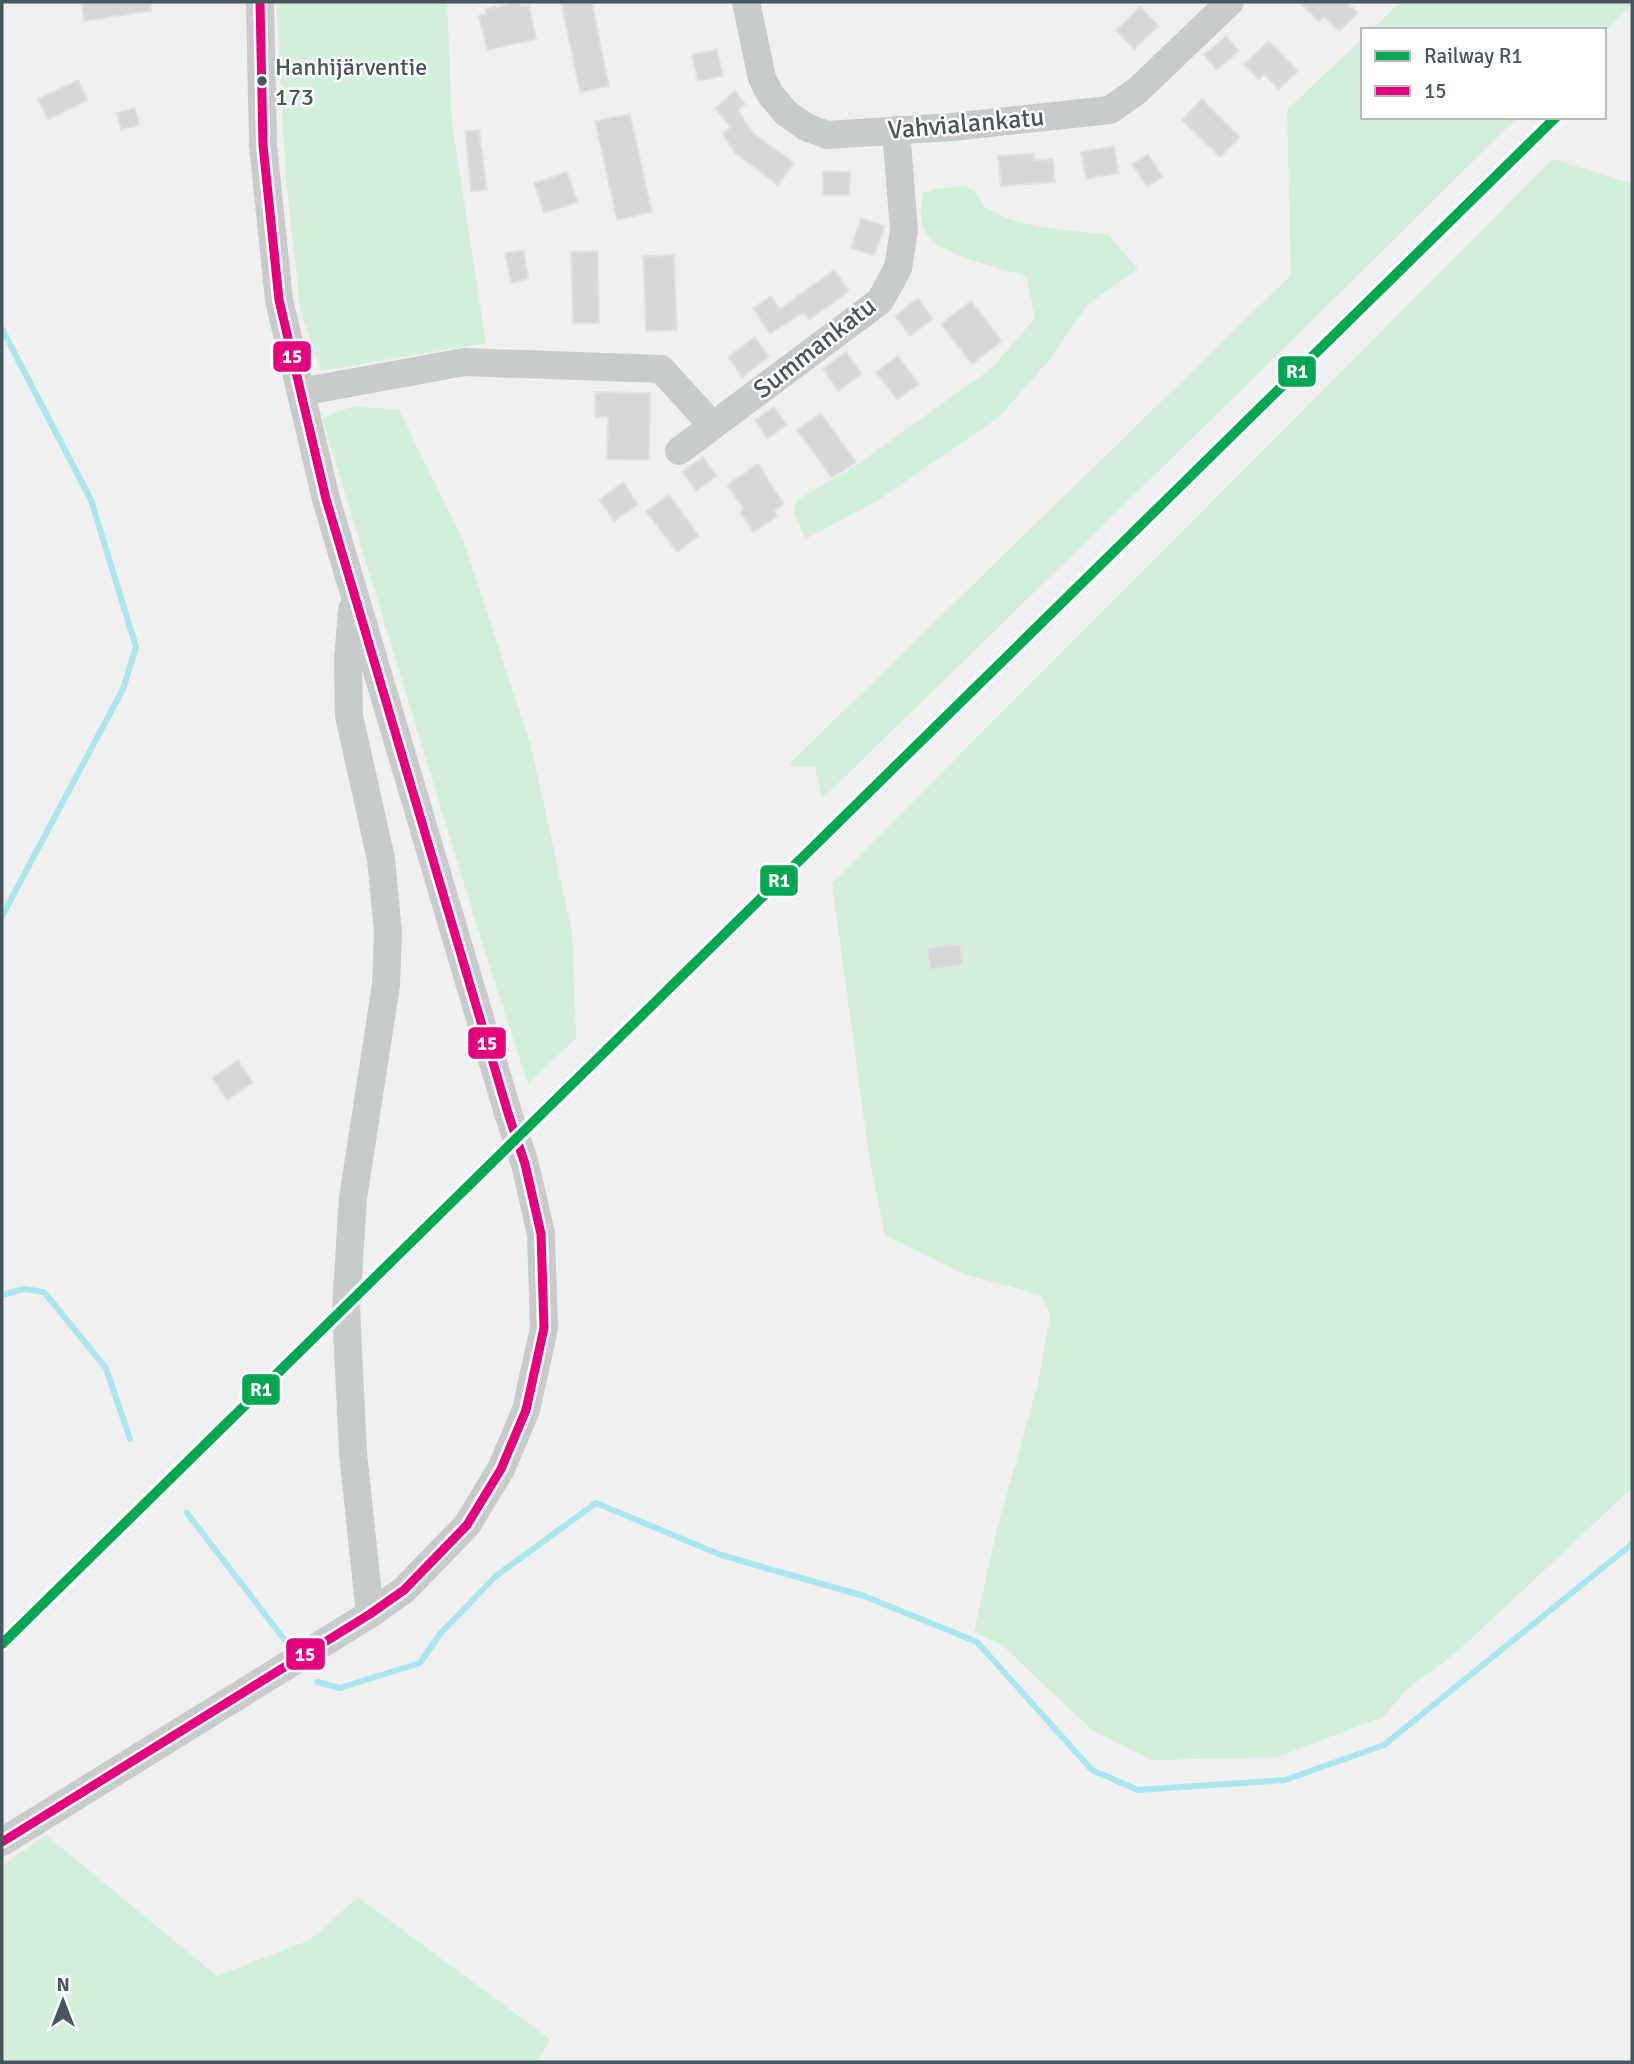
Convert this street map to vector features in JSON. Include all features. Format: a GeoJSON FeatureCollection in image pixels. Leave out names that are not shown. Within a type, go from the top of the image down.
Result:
{"type":"FeatureCollection","features":[{"type":"Feature","properties":{"kind":"street"},"geometry":{"type":"LineString","coordinates":[[2,1842],[370,1614],[404,1590],[467,1525],[501,1469],[526,1410],[544,1328],[541,1234],[526,1164],[508,1113],[326,499],[279,300],[263,145],[260,2]]}},
{"type":"Feature","properties":{"kind":"street","name":"Vahvialankatu"},"geometry":{"type":"LineString","coordinates":[[746,2],[762,78],[770,94],[786,113],[806,127],[828,135],[952,127],[1110,110],[1138,90],[1230,2]]}},
{"type":"Feature","properties":{"kind":"street","name":"Summankatu"},"geometry":{"type":"LineString","coordinates":[[679,451],[880,302],[898,268],[904,232],[896,130]]}},
{"type":"Feature","properties":{"kind":"street"},"geometry":{"type":"LineString","coordinates":[[301,392],[464,362],[661,369],[713,426]]}},
{"type":"Feature","properties":{"kind":"street"},"geometry":{"type":"LineString","coordinates":[[354,593],[348,660],[349,716],[381,859],[388,932],[386,985],[353,1198],[346,1308],[353,1453],[370,1614]]}},
{"type":"Feature","properties":{"kind":"green space"},"geometry":{"type":"Polygon","coordinates":[[[276,2],[447,2],[452,124],[486,343],[320,371],[300,308],[286,178],[276,2]]]}},
{"type":"Feature","properties":{"kind":"green space"},"geometry":{"type":"Polygon","coordinates":[[[1401,2],[1632,2],[1606,30],[1373,28],[1401,2]]]}},
{"type":"Feature","properties":{"kind":"green space"},"geometry":{"type":"Polygon","coordinates":[[[1361,40],[1361,119],[1516,119],[822,799],[815,766],[790,767],[790,763],[1291,275],[1287,110],[1361,40]]]}},
{"type":"Feature","properties":{"kind":"green space"},"geometry":{"type":"Polygon","coordinates":[[[1553,159],[1632,184],[1632,1488],[1458,1651],[1407,1689],[1384,1716],[1278,1757],[1153,1760],[1092,1730],[1002,1645],[974,1632],[997,1529],[1038,1383],[1050,1315],[1041,1295],[964,1274],[885,1235],[869,1156],[832,883],[1553,159]]]}},
{"type":"Feature","properties":{"kind":"green space"},"geometry":{"type":"Polygon","coordinates":[[[966,186],[975,191],[983,206],[1009,219],[1040,227],[1108,235],[1138,269],[1088,304],[1050,359],[999,417],[880,499],[806,539],[794,513],[797,500],[848,471],[992,368],[1035,318],[1026,276],[956,254],[942,247],[925,231],[921,217],[923,193],[966,186]]]}},
{"type":"Feature","properties":{"kind":"green space"},"geometry":{"type":"Polygon","coordinates":[[[354,406],[399,410],[463,540],[531,746],[572,932],[576,1038],[528,1084],[488,962],[322,418],[354,406]]]}},
{"type":"Feature","properties":{"kind":"green space"},"geometry":{"type":"Polygon","coordinates":[[[46,1835],[217,1976],[310,1940],[358,1897],[550,2039],[538,2062],[2,2062],[2,1866],[46,1835]]]}},
{"type":"Feature","properties":{"kind":"building"},"geometry":{"type":"Polygon","coordinates":[[[81,2],[151,2],[151,11],[84,21],[81,2]]]}},
{"type":"Feature","properties":{"kind":"building"},"geometry":{"type":"Polygon","coordinates":[[[520,2],[521,6],[529,5],[536,39],[487,50],[479,16],[486,14],[485,9],[520,2]]]}},
{"type":"Feature","properties":{"kind":"building"},"geometry":{"type":"Polygon","coordinates":[[[561,2],[592,2],[609,86],[580,92],[561,2]]]}},
{"type":"Feature","properties":{"kind":"building"},"geometry":{"type":"Polygon","coordinates":[[[1299,2],[1347,2],[1358,13],[1339,31],[1324,16],[1319,22],[1299,2]]]}},
{"type":"Feature","properties":{"kind":"building"},"geometry":{"type":"Polygon","coordinates":[[[1140,7],[1159,26],[1134,49],[1116,30],[1140,7]]]}},
{"type":"Feature","properties":{"kind":"building"},"geometry":{"type":"Polygon","coordinates":[[[1226,36],[1239,51],[1217,70],[1204,55],[1226,36]]]}},
{"type":"Feature","properties":{"kind":"building"},"geometry":{"type":"Polygon","coordinates":[[[1269,41],[1298,71],[1279,89],[1264,74],[1259,80],[1244,64],[1269,41]]]}},
{"type":"Feature","properties":{"kind":"building"},"geometry":{"type":"Polygon","coordinates":[[[717,49],[723,76],[698,81],[692,55],[717,49]]]}},
{"type":"Feature","properties":{"kind":"building"},"geometry":{"type":"Polygon","coordinates":[[[78,80],[88,100],[48,120],[38,99],[78,80]]]}},
{"type":"Feature","properties":{"kind":"building"},"geometry":{"type":"Polygon","coordinates":[[[735,91],[745,104],[738,110],[753,133],[794,163],[778,185],[735,153],[722,133],[731,127],[715,108],[735,91]]]}},
{"type":"Feature","properties":{"kind":"building"},"geometry":{"type":"Polygon","coordinates":[[[1202,99],[1240,137],[1220,157],[1182,120],[1202,99]]]}},
{"type":"Feature","properties":{"kind":"building"},"geometry":{"type":"Polygon","coordinates":[[[135,108],[139,125],[121,130],[117,113],[135,108]]]}},
{"type":"Feature","properties":{"kind":"building"},"geometry":{"type":"Polygon","coordinates":[[[630,114],[652,212],[617,220],[595,121],[630,114]]]}},
{"type":"Feature","properties":{"kind":"building"},"geometry":{"type":"Polygon","coordinates":[[[479,130],[487,190],[471,192],[465,131],[479,130]]]}},
{"type":"Feature","properties":{"kind":"building"},"geometry":{"type":"Polygon","coordinates":[[[1114,146],[1119,173],[1086,179],[1081,152],[1114,146]]]}},
{"type":"Feature","properties":{"kind":"building"},"geometry":{"type":"Polygon","coordinates":[[[1034,153],[1034,160],[1053,159],[1055,182],[1001,186],[998,156],[1034,153]]]}},
{"type":"Feature","properties":{"kind":"building"},"geometry":{"type":"Polygon","coordinates":[[[1148,154],[1163,177],[1147,187],[1132,164],[1148,154]]]}},
{"type":"Feature","properties":{"kind":"building"},"geometry":{"type":"Polygon","coordinates":[[[823,171],[850,172],[849,195],[823,195],[823,171]]]}},
{"type":"Feature","properties":{"kind":"building"},"geometry":{"type":"Polygon","coordinates":[[[567,172],[578,202],[544,213],[534,183],[567,172]]]}},
{"type":"Feature","properties":{"kind":"building"},"geometry":{"type":"Polygon","coordinates":[[[861,218],[885,226],[874,256],[851,248],[861,218]]]}},
{"type":"Feature","properties":{"kind":"building"},"geometry":{"type":"Polygon","coordinates":[[[524,250],[528,279],[511,283],[505,253],[524,250]]]}},
{"type":"Feature","properties":{"kind":"building"},"geometry":{"type":"Polygon","coordinates":[[[598,251],[599,323],[573,323],[571,252],[598,251]]]}},
{"type":"Feature","properties":{"kind":"building"},"geometry":{"type":"Polygon","coordinates":[[[674,255],[677,330],[646,331],[643,256],[674,255]]]}},
{"type":"Feature","properties":{"kind":"building"},"geometry":{"type":"Polygon","coordinates":[[[834,270],[849,291],[809,320],[804,312],[770,334],[753,308],[771,296],[780,309],[834,270]]]}},
{"type":"Feature","properties":{"kind":"building"},"geometry":{"type":"Polygon","coordinates":[[[918,298],[933,319],[910,336],[895,316],[918,298]]]}},
{"type":"Feature","properties":{"kind":"building"},"geometry":{"type":"Polygon","coordinates":[[[971,301],[1002,341],[972,364],[941,324],[971,301]]]}},
{"type":"Feature","properties":{"kind":"building"},"geometry":{"type":"Polygon","coordinates":[[[755,337],[769,357],[742,377],[728,357],[755,337]]]}},
{"type":"Feature","properties":{"kind":"building"},"geometry":{"type":"Polygon","coordinates":[[[846,352],[862,374],[838,391],[823,369],[846,352]]]}},
{"type":"Feature","properties":{"kind":"building"},"geometry":{"type":"Polygon","coordinates":[[[898,356],[919,384],[897,400],[876,372],[898,356]]]}},
{"type":"Feature","properties":{"kind":"building"},"geometry":{"type":"Polygon","coordinates":[[[595,392],[650,393],[649,460],[607,459],[608,417],[595,417],[595,392]]]}},
{"type":"Feature","properties":{"kind":"building"},"geometry":{"type":"Polygon","coordinates":[[[774,407],[787,425],[767,439],[755,420],[774,407]]]}},
{"type":"Feature","properties":{"kind":"building"},"geometry":{"type":"Polygon","coordinates":[[[821,413],[856,462],[832,478],[797,430],[821,413]]]}},
{"type":"Feature","properties":{"kind":"building"},"geometry":{"type":"Polygon","coordinates":[[[703,457],[717,476],[696,491],[682,472],[703,457]]]}},
{"type":"Feature","properties":{"kind":"building"},"geometry":{"type":"Polygon","coordinates":[[[758,464],[784,504],[774,511],[778,516],[753,532],[740,512],[744,509],[727,485],[758,464]]]}},
{"type":"Feature","properties":{"kind":"building"},"geometry":{"type":"Polygon","coordinates":[[[623,482],[638,504],[614,521],[599,500],[623,482]]]}},
{"type":"Feature","properties":{"kind":"building"},"geometry":{"type":"Polygon","coordinates":[[[669,495],[699,536],[677,552],[646,511],[669,495]]]}},
{"type":"Feature","properties":{"kind":"building"},"geometry":{"type":"Polygon","coordinates":[[[960,944],[963,965],[930,970],[927,948],[960,944]]]}},
{"type":"Feature","properties":{"kind":"building"},"geometry":{"type":"Polygon","coordinates":[[[238,1060],[253,1083],[227,1100],[212,1078],[238,1060]]]}},
{"type":"Feature","properties":{"kind":"waterway"},"geometry":{"type":"LineString","coordinates":[[2,329],[91,500],[136,647],[123,689],[2,916]]}},
{"type":"Feature","properties":{"kind":"waterway"},"geometry":{"type":"LineString","coordinates":[[2,1295],[24,1289],[44,1292],[106,1368],[130,1439]]}},
{"type":"Feature","properties":{"kind":"waterway"},"geometry":{"type":"LineString","coordinates":[[317,1682],[340,1688],[420,1663],[440,1634],[496,1576],[596,1503],[721,1555],[864,1596],[977,1642],[1092,1770],[1138,1790],[1285,1780],[1384,1745],[1632,1544]]}},
{"type":"Feature","properties":{"kind":"waterway"},"geometry":{"type":"LineString","coordinates":[[187,1513],[287,1643]]}},
{"type":"Feature","properties":{"kind":"rail line","name":"R1"},"geometry":{"type":"LineString","coordinates":[[2,1644],[1554,119]]}},
{"type":"Feature","properties":{"kind":"transit line","name":"15"},"geometry":{"type":"LineString","coordinates":[[2,1842],[370,1614],[404,1590],[467,1525],[501,1469],[526,1410],[544,1328],[541,1234],[525,1164],[326,499],[279,300],[263,145],[260,2]]}},
{"type":"Feature","properties":{"kind":"place","name":"Hanhijärventie 173"},"geometry":{"type":"Point","coordinates":[262,81]}}]}
